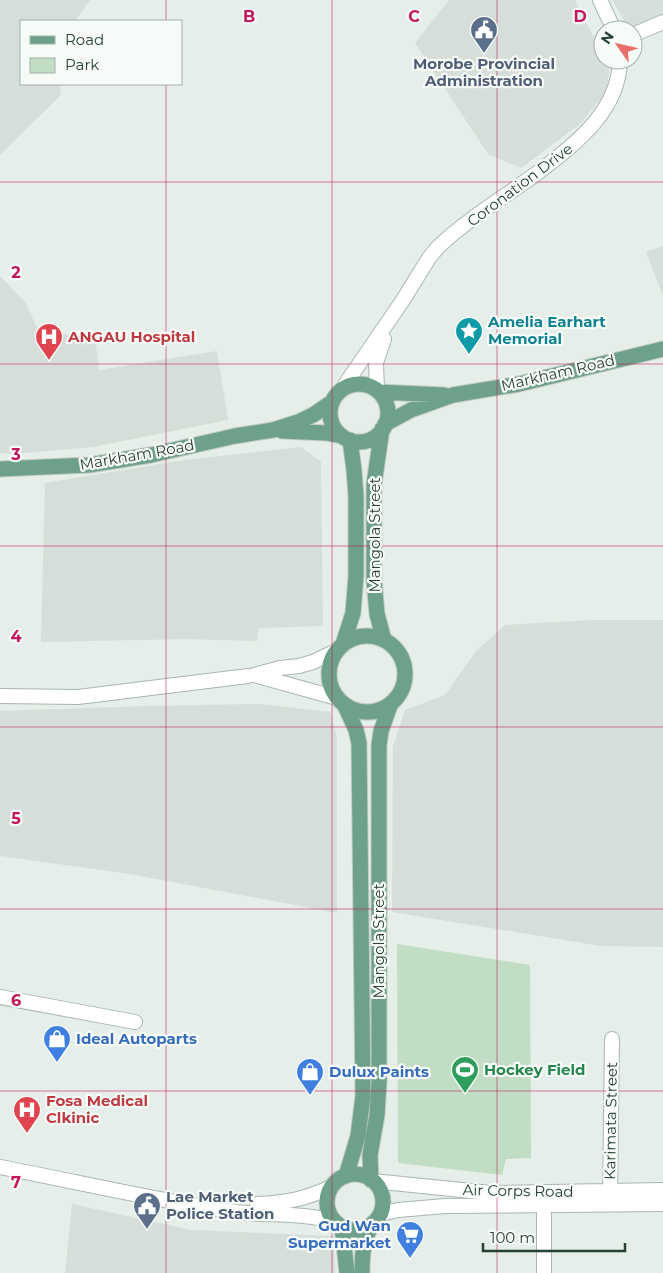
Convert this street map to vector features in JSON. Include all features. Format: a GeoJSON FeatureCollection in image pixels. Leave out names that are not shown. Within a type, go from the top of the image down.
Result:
{"type":"FeatureCollection","features":[{"type":"Feature","properties":{"kind":"main road","name":"Markham Road"},"geometry":{"type":"LineString","coordinates":[[384,427],[411,410],[453,395],[519,384],[663,349]]}},
{"type":"Feature","properties":{"kind":"main road"},"geometry":{"type":"LineString","coordinates":[[360,384],[378,391],[384,399],[388,416],[384,427],[378,435],[364,441],[346,438],[332,424],[330,417],[332,402],[342,390],[350,385],[360,384]]}},
{"type":"Feature","properties":{"kind":"main road","name":"Markham Road"},"geometry":{"type":"LineString","coordinates":[[378,391],[453,395]]}},
{"type":"Feature","properties":{"kind":"main road","name":"Markham Road"},"geometry":{"type":"LineString","coordinates":[[0,468],[89,465],[151,455],[235,436],[273,430],[305,419],[332,402]]}},
{"type":"Feature","properties":{"kind":"main road","name":"Mangola Street"},"geometry":{"type":"LineString","coordinates":[[384,427],[374,484],[376,614],[384,640]]}},
{"type":"Feature","properties":{"kind":"main road","name":"Markham Road"},"geometry":{"type":"LineString","coordinates":[[273,430],[326,433],[346,438]]}},
{"type":"Feature","properties":{"kind":"main road","name":"Mangola Street"},"geometry":{"type":"LineString","coordinates":[[341,647],[353,613],[356,576],[356,496],[354,470],[346,438]]}},
{"type":"Feature","properties":{"kind":"main road"},"geometry":{"type":"LineString","coordinates":[[363,636],[384,640],[398,652],[405,671],[404,682],[401,692],[391,703],[383,709],[364,712],[354,711],[341,702],[332,690],[329,679],[332,658],[341,647],[352,639],[363,636]]}},
{"type":"Feature","properties":{"kind":"main road","name":"Mangola Street"},"geometry":{"type":"LineString","coordinates":[[341,702],[356,730],[359,743],[363,1096],[358,1136],[346,1176]]}},
{"type":"Feature","properties":{"kind":"main road","name":"Mangola Street"},"geometry":{"type":"LineString","coordinates":[[372,1181],[370,1155],[377,1115],[379,1083],[379,745],[391,703]]}},
{"type":"Feature","properties":{"kind":"main road"},"geometry":{"type":"LineString","coordinates":[[347,1273],[338,1225],[327,1208],[328,1193],[332,1186],[346,1176],[354,1174],[372,1181],[378,1187],[382,1200],[377,1218],[368,1231],[362,1248],[362,1273]]}},
{"type":"Feature","properties":{"kind":"main road"},"geometry":{"type":"LineString","coordinates":[[338,1225],[350,1230],[358,1230],[377,1218]]}},
{"type":"Feature","properties":{"kind":"street"},"geometry":{"type":"LineString","coordinates":[[600,0],[609,20]]}},
{"type":"Feature","properties":{"kind":"street"},"geometry":{"type":"LineString","coordinates":[[643,31],[663,22]]}},
{"type":"Feature","properties":{"kind":"street","name":"Coronation Drive"},"geometry":{"type":"LineString","coordinates":[[342,390],[429,258],[445,240],[562,154],[592,127],[613,93],[619,70]]}},
{"type":"Feature","properties":{"kind":"street","name":"Coronation Drive"},"geometry":{"type":"LineString","coordinates":[[378,391],[375,370],[377,357],[403,300]]}},
{"type":"Feature","properties":{"kind":"street"},"geometry":{"type":"LineString","coordinates":[[341,647],[314,662],[254,675],[341,702]]}},
{"type":"Feature","properties":{"kind":"street"},"geometry":{"type":"LineString","coordinates":[[0,696],[78,697],[248,676]]}},
{"type":"Feature","properties":{"kind":"street"},"geometry":{"type":"LineString","coordinates":[[0,997],[135,1022]]}},
{"type":"Feature","properties":{"kind":"street","name":"Karimata Street"},"geometry":{"type":"LineString","coordinates":[[610,1197],[612,1039]]}},
{"type":"Feature","properties":{"kind":"street"},"geometry":{"type":"LineString","coordinates":[[0,1168],[238,1212],[311,1216],[338,1225]]}},
{"type":"Feature","properties":{"kind":"street","name":"Air Corps Road"},"geometry":{"type":"LineString","coordinates":[[372,1181],[544,1198]]}},
{"type":"Feature","properties":{"kind":"street"},"geometry":{"type":"LineString","coordinates":[[211,1207],[286,1202],[302,1199],[332,1186]]}},
{"type":"Feature","properties":{"kind":"street","name":"Air Corps Road"},"geometry":{"type":"LineString","coordinates":[[377,1218],[398,1210],[544,1198],[610,1197],[663,1190]]}},
{"type":"Feature","properties":{"kind":"street","name":"Air Corps Road"},"geometry":{"type":"LineString","coordinates":[[610,1197],[663,1204]]}},
{"type":"Feature","properties":{"kind":"street"},"geometry":{"type":"LineString","coordinates":[[544,1198],[544,1273]]}},
{"type":"Feature","properties":{"kind":"shaded area"},"geometry":{"type":"Polygon","coordinates":[[[0,0],[90,0],[76,20],[20,20],[20,85],[60,85],[61,95],[0,155],[0,0]]]}},
{"type":"Feature","properties":{"kind":"shaded area"},"geometry":{"type":"Polygon","coordinates":[[[449,0],[575,0],[593,37],[593,70],[609,70],[607,91],[581,123],[521,168],[488,154],[415,43],[449,0]]]}},
{"type":"Feature","properties":{"kind":"shaded area"},"geometry":{"type":"Polygon","coordinates":[[[613,0],[663,0],[663,16],[643,24],[643,20],[624,20],[613,0]]]}},
{"type":"Feature","properties":{"kind":"shaded area"},"geometry":{"type":"Polygon","coordinates":[[[663,246],[663,296],[646,252],[663,246]]]}},
{"type":"Feature","properties":{"kind":"shaded area","name":"ANGAU Hospital"},"geometry":{"type":"Polygon","coordinates":[[[0,276],[25,302],[39,332],[95,337],[99,370],[217,351],[228,420],[93,447],[14,454],[0,453],[0,276]]]}},
{"type":"Feature","properties":{"kind":"shaded area"},"geometry":{"type":"Polygon","coordinates":[[[301,447],[321,462],[323,626],[259,628],[257,641],[187,639],[41,642],[45,483],[184,460],[301,447]]]}},
{"type":"Feature","properties":{"kind":"shaded area"},"geometry":{"type":"Polygon","coordinates":[[[593,620],[663,620],[663,947],[601,946],[392,912],[393,747],[405,710],[445,695],[476,651],[505,625],[593,620]]]}},
{"type":"Feature","properties":{"kind":"shaded area"},"geometry":{"type":"Polygon","coordinates":[[[260,704],[330,712],[337,736],[337,913],[130,874],[0,856],[0,711],[260,704]]]}},
{"type":"Feature","properties":{"kind":"shaded area"},"geometry":{"type":"Polygon","coordinates":[[[72,1204],[191,1230],[333,1236],[335,1273],[65,1273],[72,1204]]]}},
{"type":"Feature","properties":{"kind":"green space"},"geometry":{"type":"Polygon","coordinates":[[[397,944],[530,965],[531,1158],[506,1159],[502,1175],[398,1163],[397,944]]]}},
{"type":"Feature","properties":{"kind":"place","name":"Morobe Provincial Administration"},"geometry":{"type":"Point","coordinates":[484,54]}},
{"type":"Feature","properties":{"kind":"place","name":"Amelia Earhart Memorial"},"geometry":{"type":"Point","coordinates":[469,355]}},
{"type":"Feature","properties":{"kind":"place","name":"ANGAU Hospital"},"geometry":{"type":"Point","coordinates":[49,361]}},
{"type":"Feature","properties":{"kind":"place","name":"Ideal Autoparts"},"geometry":{"type":"Point","coordinates":[57,1063]}},
{"type":"Feature","properties":{"kind":"place","name":"Hockey Field"},"geometry":{"type":"Point","coordinates":[465,1094]}},
{"type":"Feature","properties":{"kind":"place","name":"Dulux Paints"},"geometry":{"type":"Point","coordinates":[310,1096]}},
{"type":"Feature","properties":{"kind":"place","name":"Fosa Medical Clkinic"},"geometry":{"type":"Point","coordinates":[27,1134]}},
{"type":"Feature","properties":{"kind":"place","name":"Lae Market Police Station"},"geometry":{"type":"Point","coordinates":[147,1230]}},
{"type":"Feature","properties":{"kind":"place","name":"Gud Wan Supermarket"},"geometry":{"type":"Point","coordinates":[410,1259]}}]}
